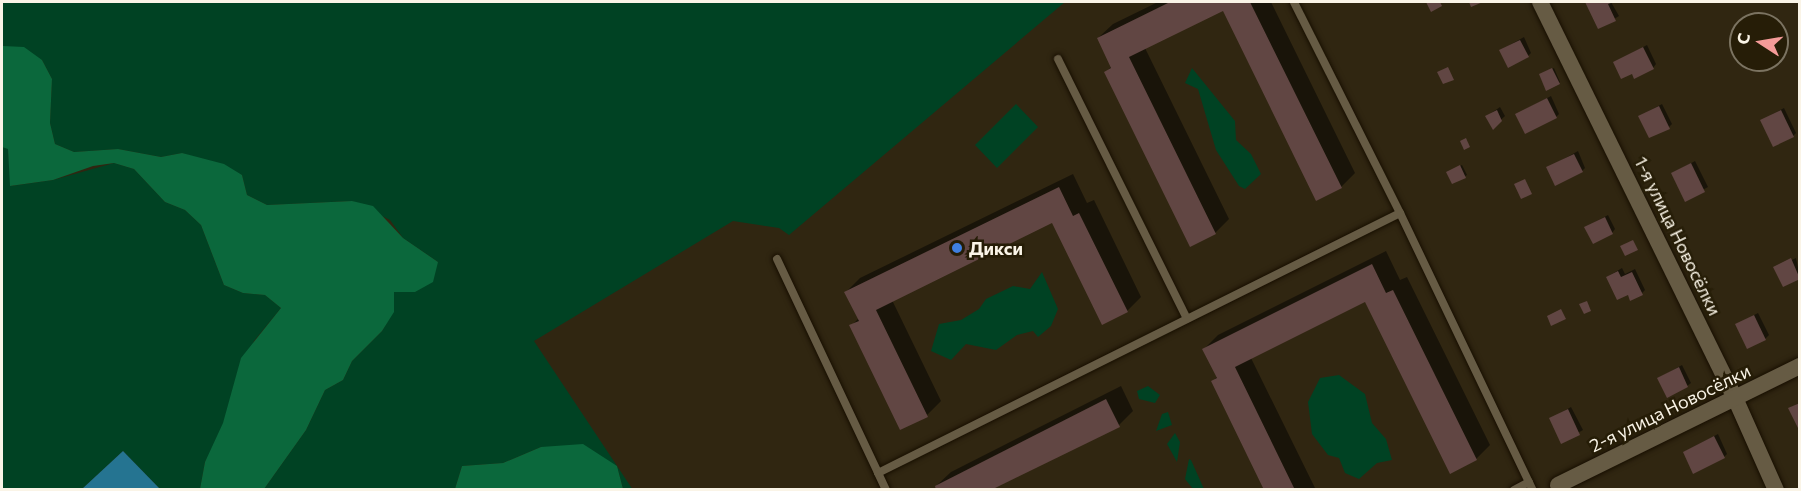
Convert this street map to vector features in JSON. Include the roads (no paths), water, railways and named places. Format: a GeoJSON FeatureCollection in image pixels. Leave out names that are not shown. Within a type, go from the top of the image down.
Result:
{"type":"FeatureCollection","features":[{"type":"Feature","properties":{"kind":"street","name":"1-я улица Новосёлки"},"geometry":{"type":"LineString","coordinates":[[1540,2],[1735,398],[1776,489]]}},
{"type":"Feature","properties":{"kind":"street","name":"2-я улица Новосёлки"},"geometry":{"type":"LineString","coordinates":[[1558,485],[1800,366]]}},
{"type":"Feature","properties":{"kind":"lane"},"geometry":{"type":"LineString","coordinates":[[1294,2],[1400,213],[1531,486],[1514,489]]}},
{"type":"Feature","properties":{"kind":"lane"},"geometry":{"type":"LineString","coordinates":[[1058,58],[1187,319]]}},
{"type":"Feature","properties":{"kind":"lane"},"geometry":{"type":"LineString","coordinates":[[878,473],[1400,213]]}},
{"type":"Feature","properties":{"kind":"lane"},"geometry":{"type":"LineString","coordinates":[[777,259],[886,489]]}},
{"type":"Feature","properties":{"kind":"water"},"geometry":{"type":"Polygon","coordinates":[[[123,451],[160,489],[82,489],[123,451]]]}},
{"type":"Feature","properties":{"kind":"place","name":"Дикси"},"geometry":{"type":"Point","coordinates":[957,248]}}]}
